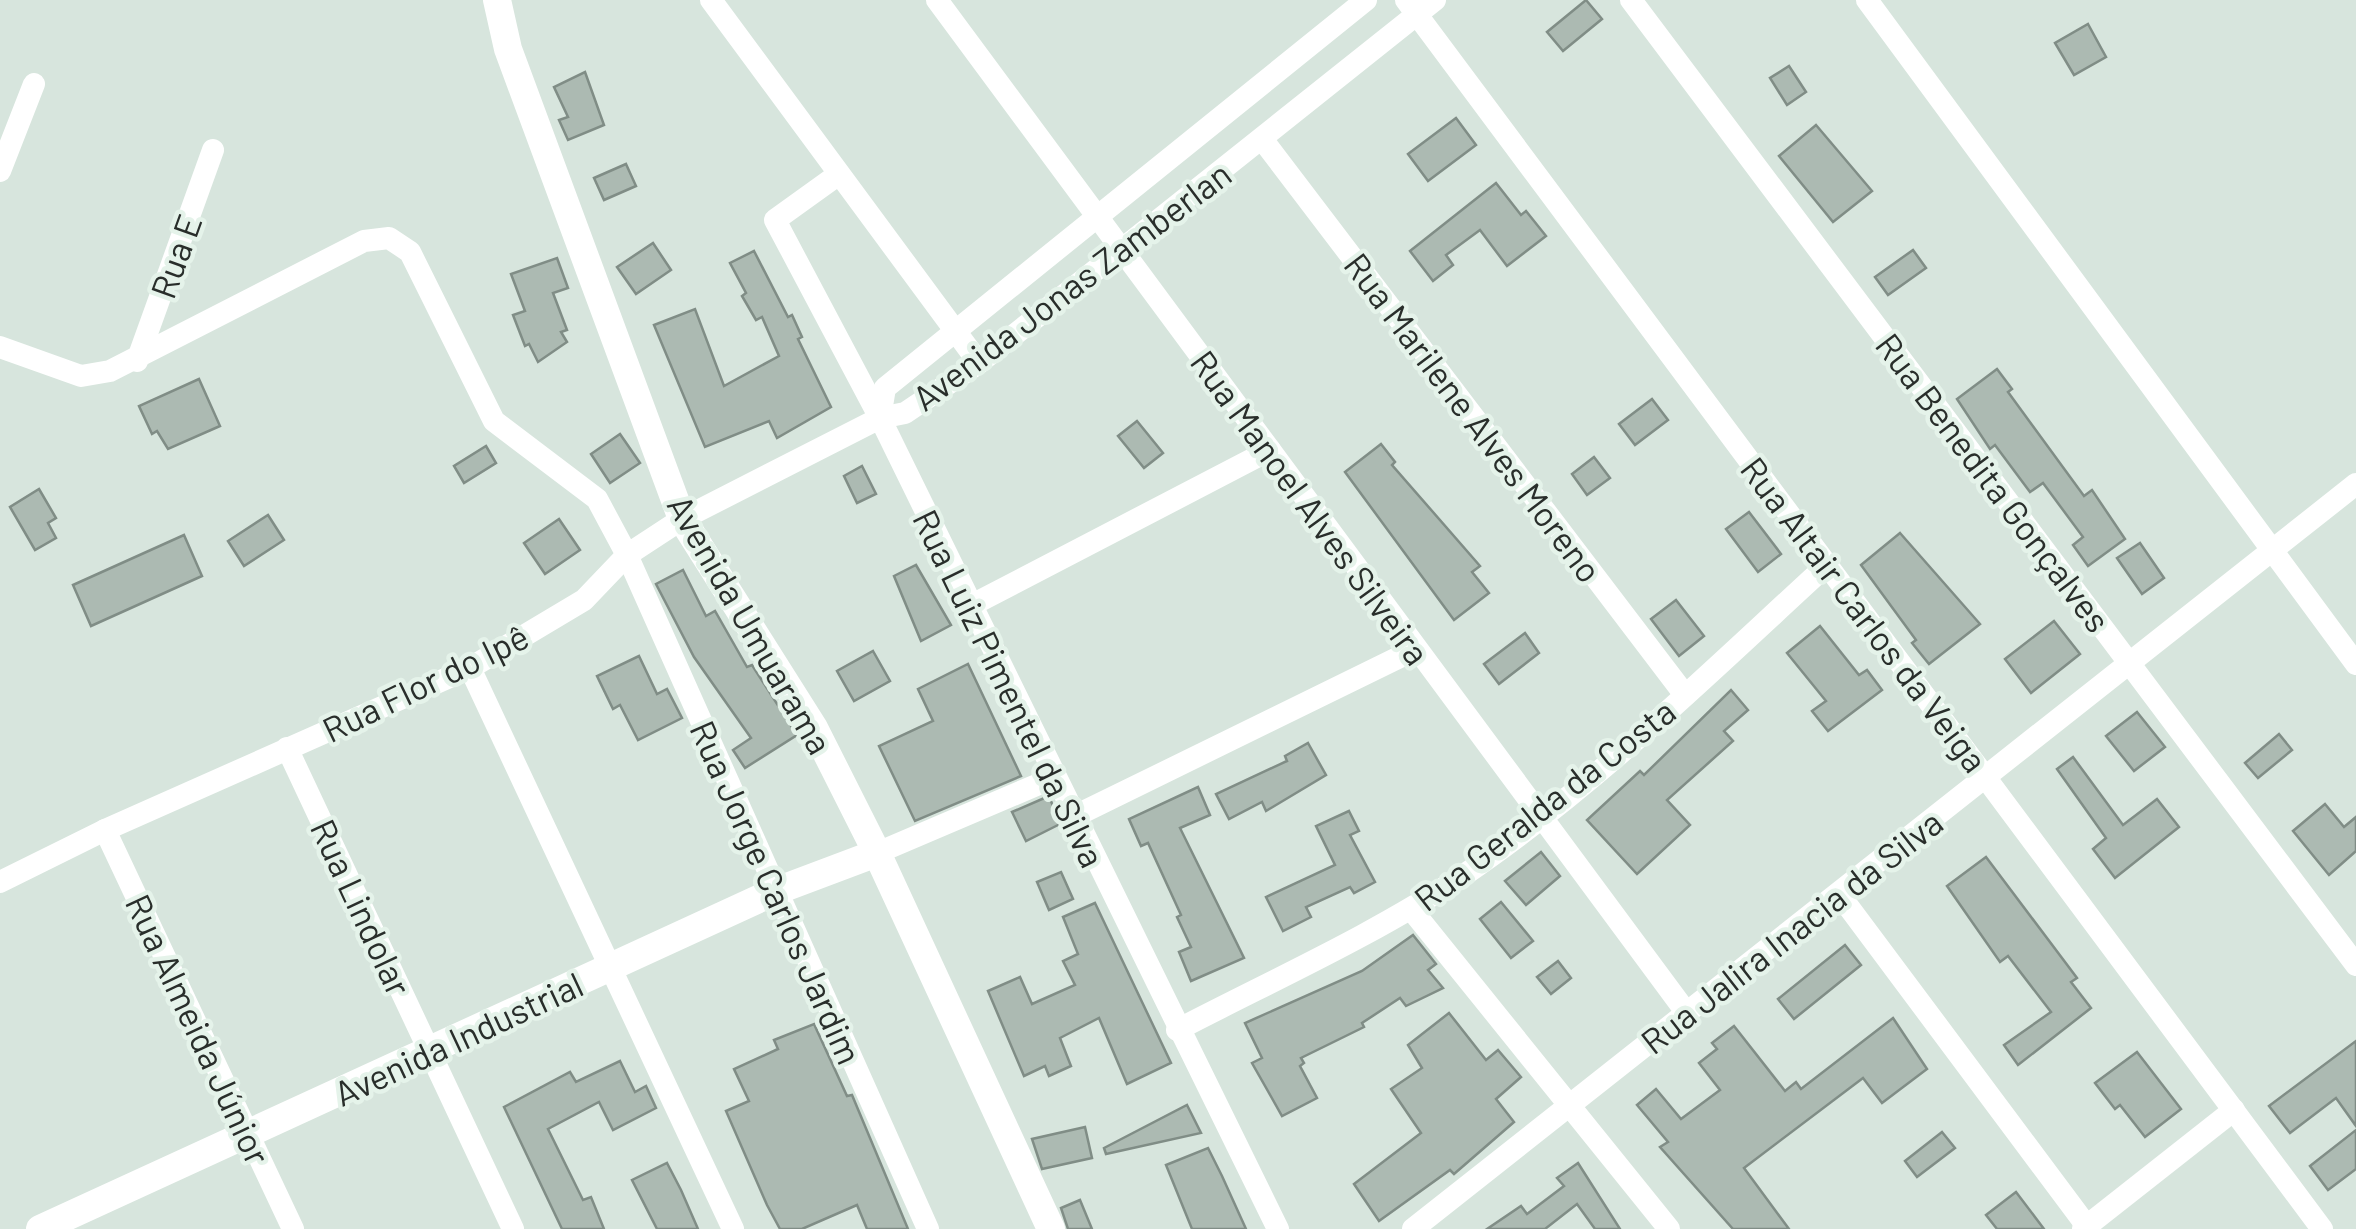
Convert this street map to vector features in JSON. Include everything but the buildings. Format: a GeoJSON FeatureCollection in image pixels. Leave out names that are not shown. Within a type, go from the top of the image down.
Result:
{"type":"FeatureCollection","features":[{"type":"Feature","properties":{"kind":"street","name":"Avenida Umuarama"},"geometry":{"type":"LineString","coordinates":[[497,0],[508,49],[682,518],[814,728],[878,852],[1051,1229]]}},
{"type":"Feature","properties":{"kind":"street","name":"Rua Manoel Alves Silveira"},"geometry":{"type":"LineString","coordinates":[[937,0],[1686,1012]]}},
{"type":"Feature","properties":{"kind":"street","name":"Avenida Jonas Zamberlan"},"geometry":{"type":"LineString","coordinates":[[1366,0],[885,388],[880,418],[905,413],[980,363],[1262,138],[1420,5]]}},
{"type":"Feature","properties":{"kind":"street","name":"Rua Benedita Gonçalves"},"geometry":{"type":"LineString","coordinates":[[1631,0],[2356,964]]}},
{"type":"Feature","properties":{"kind":"street"},"geometry":{"type":"LineString","coordinates":[[1868,0],[2356,664]]}},
{"type":"Feature","properties":{"kind":"street"},"geometry":{"type":"LineString","coordinates":[[714,1],[980,363]]}},
{"type":"Feature","properties":{"kind":"street","name":"Rua Altair Carlos da Veiga"},"geometry":{"type":"LineString","coordinates":[[1420,5],[1828,564],[2322,1229]]}},
{"type":"Feature","properties":{"kind":"street"},"geometry":{"type":"LineString","coordinates":[[0,171],[34,84]]}},
{"type":"Feature","properties":{"kind":"street","name":"Rua Marilene Alves Moreno"},"geometry":{"type":"LineString","coordinates":[[1262,138],[1685,694]]}},
{"type":"Feature","properties":{"kind":"street","name":"Rua E"},"geometry":{"type":"LineString","coordinates":[[137,361],[213,150]]}},
{"type":"Feature","properties":{"kind":"street","name":"Rua Luiz Pimentel da Silva"},"geometry":{"type":"LineString","coordinates":[[839,174],[774,220],[880,418],[1176,1030],[1278,1229]]}},
{"type":"Feature","properties":{"kind":"street","name":"Rua Jorge Carlos Jardim"},"geometry":{"type":"LineString","coordinates":[[0,347],[81,376],[137,361],[364,241],[389,238],[410,252],[494,420],[597,500],[627,555],[928,1229]]}},
{"type":"Feature","properties":{"kind":"street","name":"Rua Flor do Ipê"},"geometry":{"type":"LineString","coordinates":[[0,882],[105,830],[470,668],[584,600],[627,555],[682,518],[880,418]]}},
{"type":"Feature","properties":{"kind":"street"},"geometry":{"type":"LineString","coordinates":[[970,606],[1270,450]]}},
{"type":"Feature","properties":{"kind":"street","name":"Rua Jalira Inacia da Silva"},"geometry":{"type":"LineString","coordinates":[[1414,1229],[1986,778],[2268,549],[2356,484]]}},
{"type":"Feature","properties":{"kind":"street","name":"Rua Geralda da Costa"},"geometry":{"type":"LineString","coordinates":[[1176,1030],[1412,909],[1539,818],[1685,694],[1828,564]]}},
{"type":"Feature","properties":{"kind":"street"},"geometry":{"type":"LineString","coordinates":[[1072,817],[1416,648]]}},
{"type":"Feature","properties":{"kind":"street"},"geometry":{"type":"LineString","coordinates":[[470,668],[733,1229]]}},
{"type":"Feature","properties":{"kind":"street","name":"Rua Lindolar"},"geometry":{"type":"LineString","coordinates":[[287,748],[512,1229]]}},
{"type":"Feature","properties":{"kind":"street"},"geometry":{"type":"LineString","coordinates":[[878,852],[1053,778]]}},
{"type":"Feature","properties":{"kind":"street","name":"Rua Almeida Júnior"},"geometry":{"type":"LineString","coordinates":[[105,830],[293,1229]]}},
{"type":"Feature","properties":{"kind":"street","name":"Avenida Industrial"},"geometry":{"type":"LineString","coordinates":[[57,1226],[776,892],[878,852]]}},
{"type":"Feature","properties":{"kind":"street"},"geometry":{"type":"LineString","coordinates":[[1839,894],[2086,1228],[2234,1110]]}},
{"type":"Feature","properties":{"kind":"street"},"geometry":{"type":"LineString","coordinates":[[1412,909],[1669,1229]]}}]}
